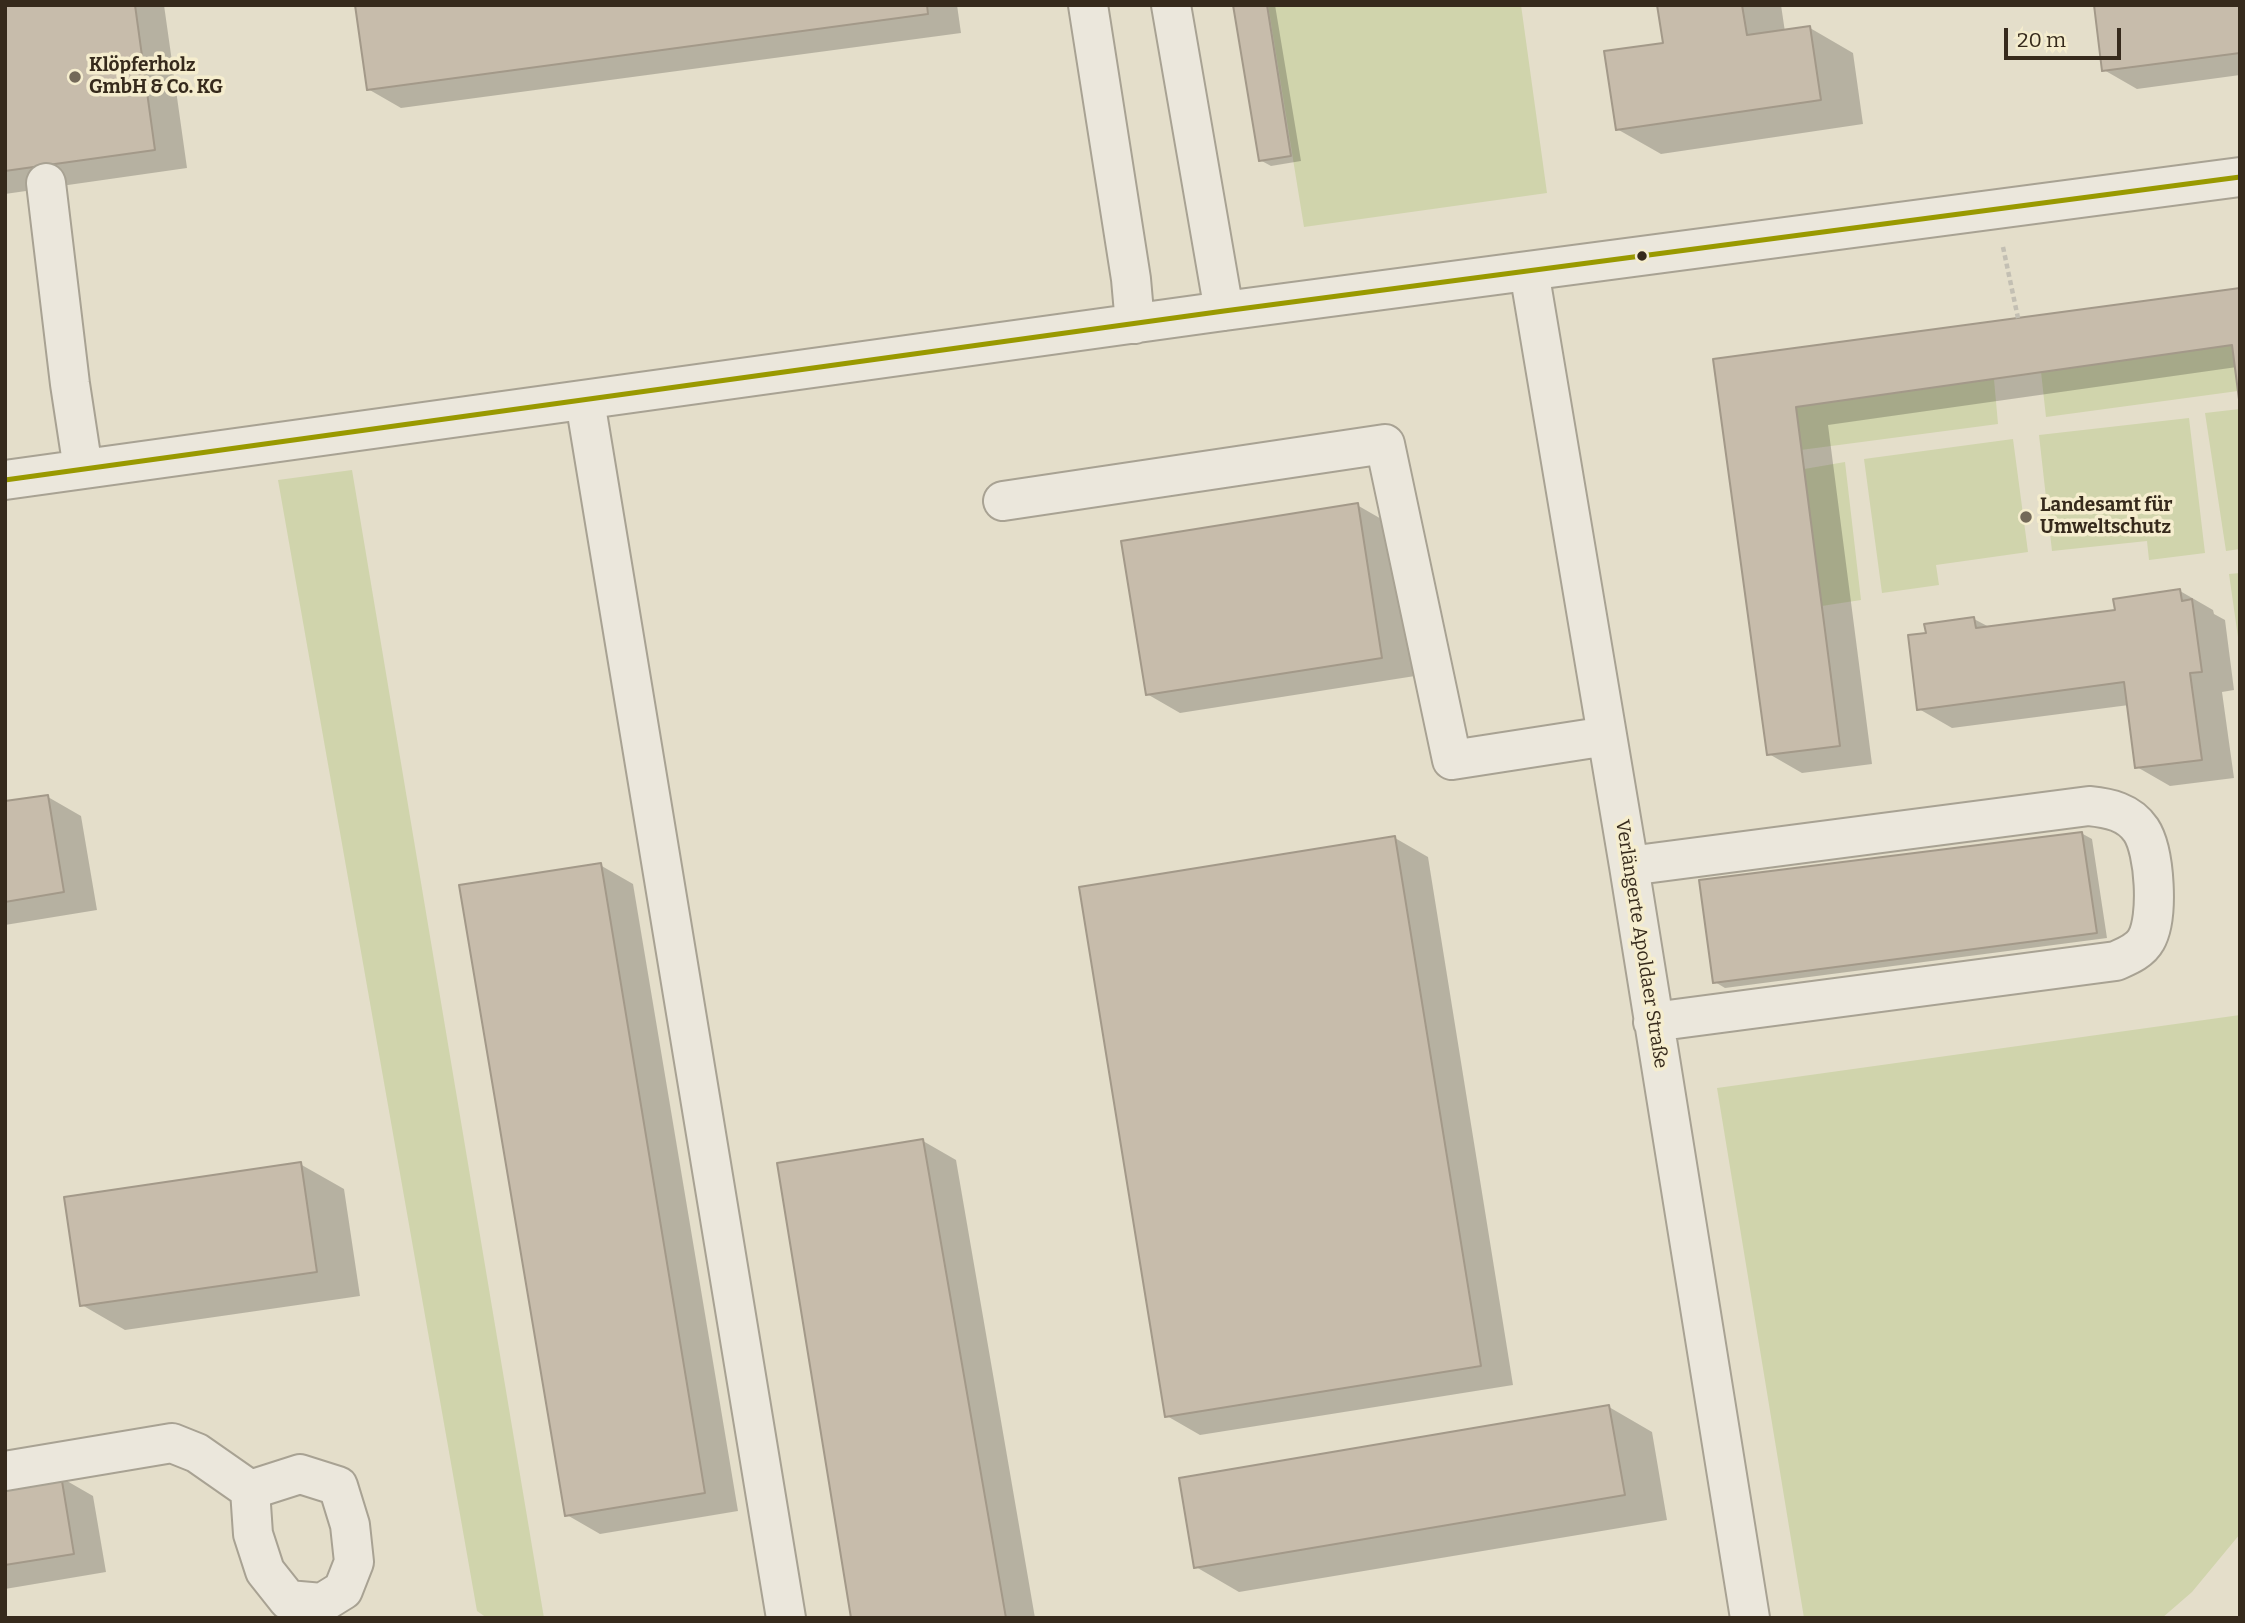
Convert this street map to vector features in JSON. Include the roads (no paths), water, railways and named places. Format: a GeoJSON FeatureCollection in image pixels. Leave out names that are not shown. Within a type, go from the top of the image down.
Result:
{"type":"FeatureCollection","features":[{"type":"Feature","properties":{"kind":"street"},"geometry":{"type":"LineString","coordinates":[[1088,5],[1135,324]]}},
{"type":"Feature","properties":{"kind":"street"},"geometry":{"type":"LineString","coordinates":[[1171,5],[1224,311]]}},
{"type":"Feature","properties":{"kind":"street"},"geometry":{"type":"LineString","coordinates":[[5,480],[1224,311],[2240,177]]}},
{"type":"Feature","properties":{"kind":"street"},"geometry":{"type":"LineString","coordinates":[[46,183],[83,469]]}},
{"type":"Feature","properties":{"kind":"street","name":"Verlängerte Apoldaer Straße"},"geometry":{"type":"LineString","coordinates":[[1529,271],[1629,866],[1750,1618]]}},
{"type":"Feature","properties":{"kind":"street"},"geometry":{"type":"LineString","coordinates":[[585,401],[786,1618]]}},
{"type":"Feature","properties":{"kind":"street"},"geometry":{"type":"LineString","coordinates":[[1003,502],[1385,444],[1452,760],[1607,736]]}},
{"type":"Feature","properties":{"kind":"street"},"geometry":{"type":"LineString","coordinates":[[1629,866],[2089,806],[2110,808],[2129,818],[2141,830],[2148,845],[2155,906],[2152,926],[2145,943],[2130,955],[2116,961],[1653,1022]]}},
{"type":"Feature","properties":{"kind":"street"},"geometry":{"type":"LineString","coordinates":[[5,1471],[172,1443],[197,1453],[250,1490]]}},
{"type":"Feature","properties":{"kind":"place","name":"Klöpferholz GmbH & Co. KG"},"geometry":{"type":"Point","coordinates":[75,77]}},
{"type":"Feature","properties":{"kind":"place","name":"Landesamt für Umweltschutz"},"geometry":{"type":"Point","coordinates":[2026,517]}}]}
